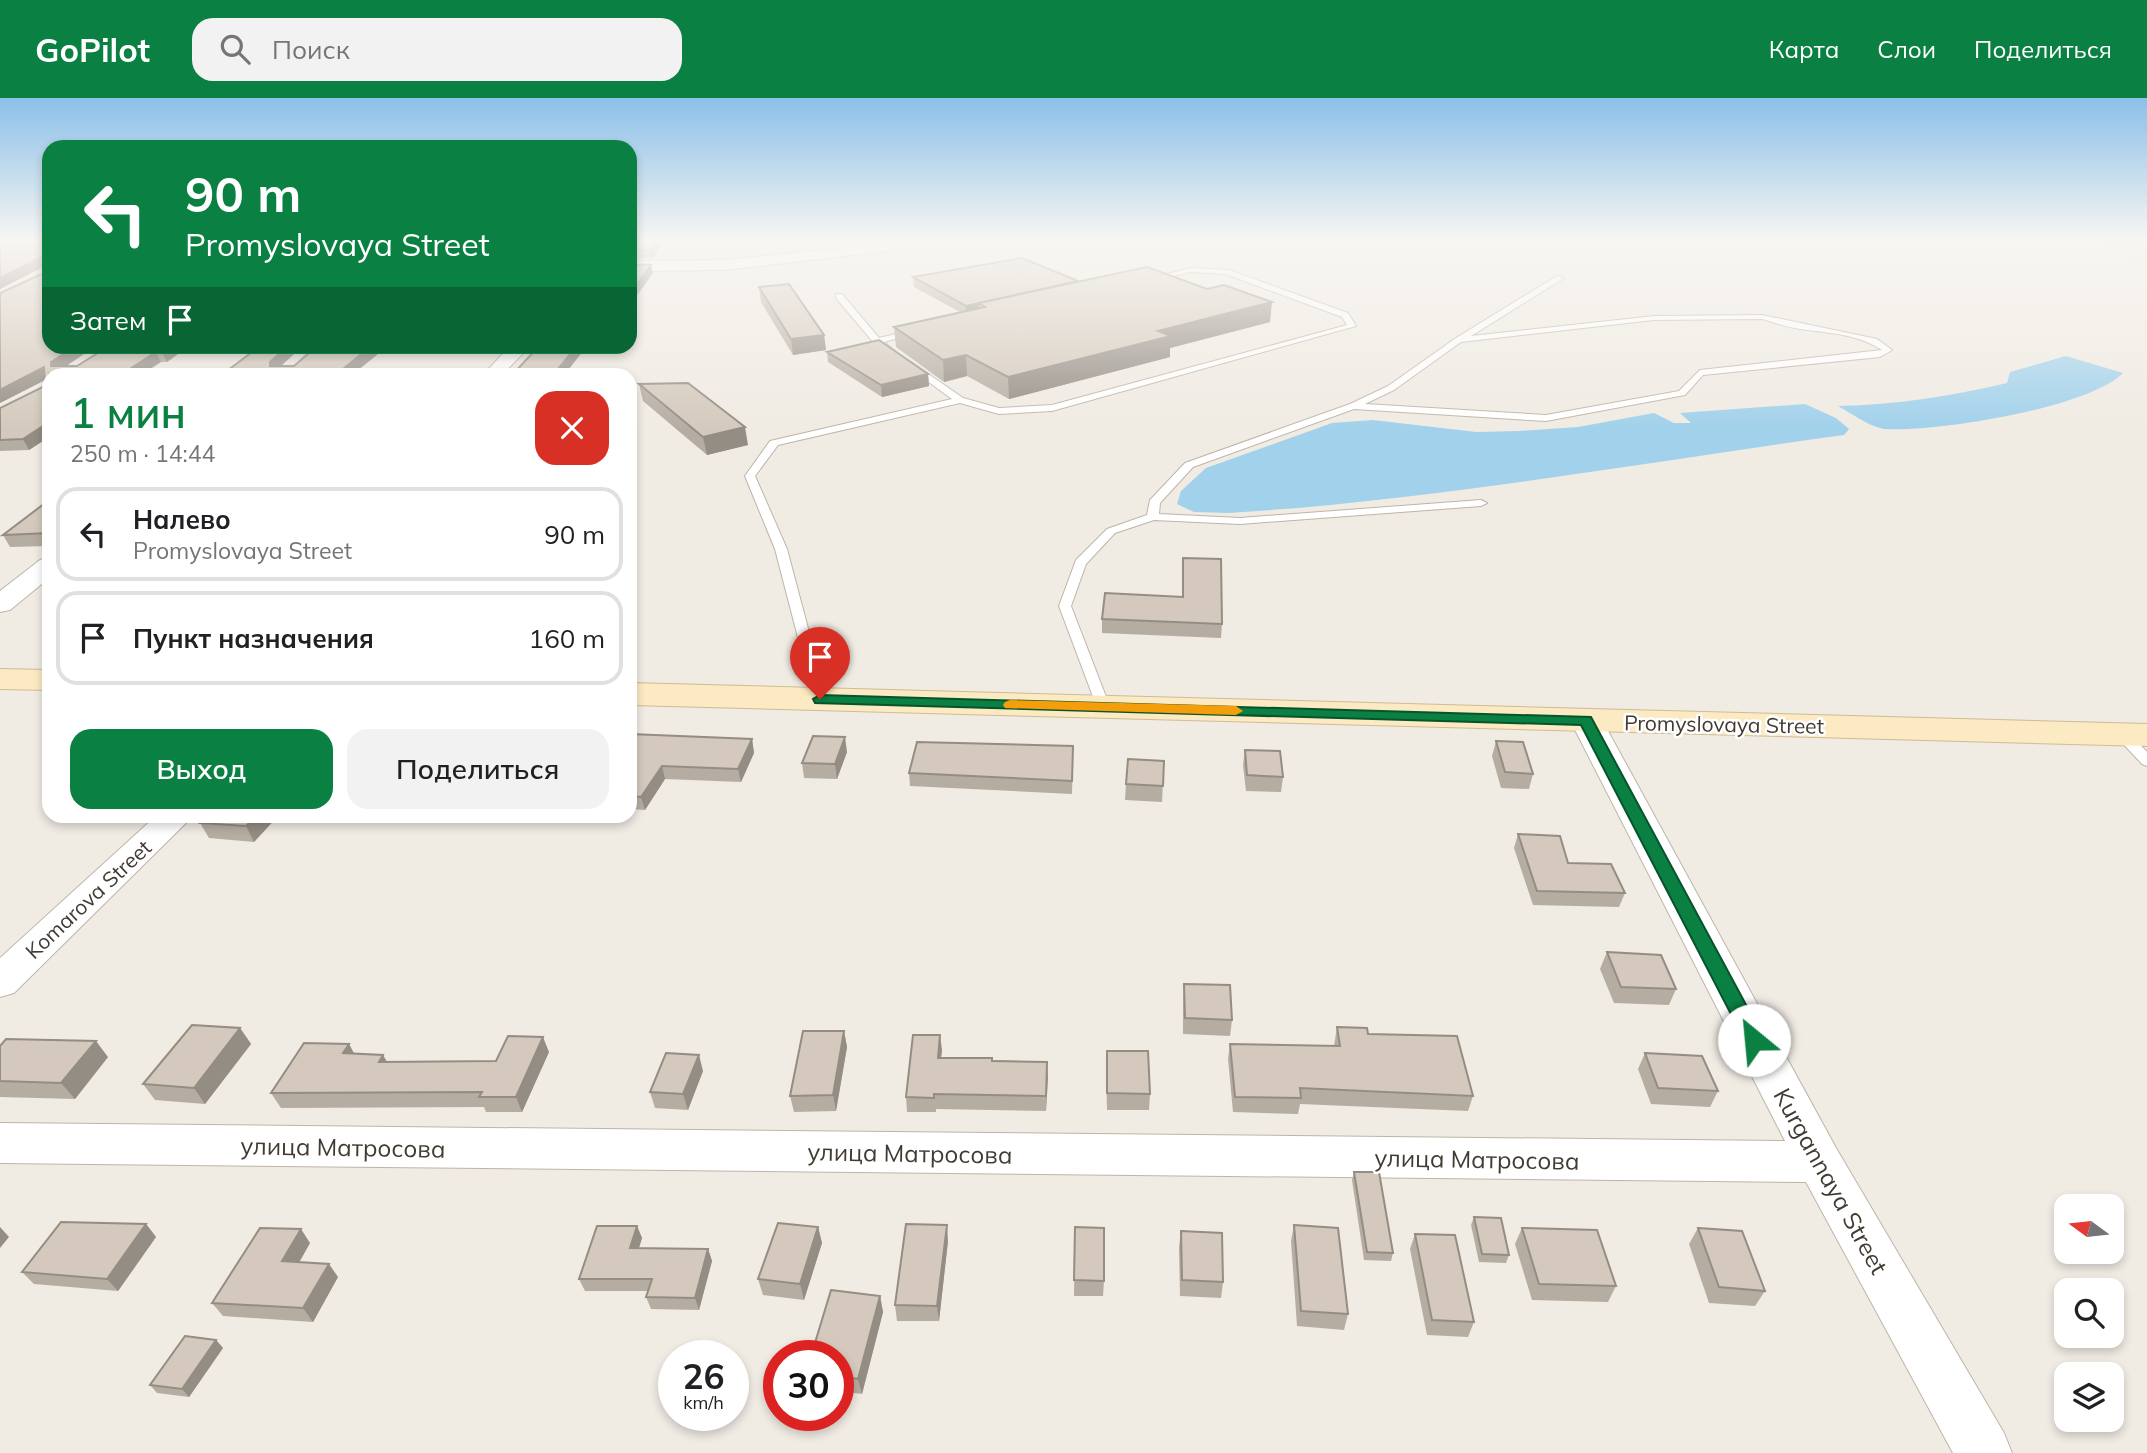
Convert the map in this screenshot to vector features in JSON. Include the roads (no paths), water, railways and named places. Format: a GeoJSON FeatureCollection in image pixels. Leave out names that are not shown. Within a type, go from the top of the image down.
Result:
{"type":"FeatureCollection","features":[{"type":"Feature","properties":{"kind":"main road"},"geometry":{"type":"LineString","coordinates":[[0,679],[42,680]]}},
{"type":"Feature","properties":{"kind":"main road","name":"Promyslovaya Street"},"geometry":{"type":"LineString","coordinates":[[637,694],[2134,734]]}},
{"type":"Feature","properties":{"kind":"street"},"geometry":{"type":"LineString","coordinates":[[500,368],[513,354]]}},
{"type":"Feature","properties":{"kind":"street"},"geometry":{"type":"LineString","coordinates":[[0,604],[42,571]]}},
{"type":"Feature","properties":{"kind":"street","name":"Kurgannaya Street"},"geometry":{"type":"LineString","coordinates":[[1586,720],[1819,1162],[1984,1453]]}},
{"type":"Feature","properties":{"kind":"street","name":"Komarova Street"},"geometry":{"type":"LineString","coordinates":[[0,982],[169,823]]}},
{"type":"Feature","properties":{"kind":"street","name":"улица Матросова"},"geometry":{"type":"LineString","coordinates":[[0,1143],[1819,1162]]}},
{"type":"Feature","properties":{"kind":"lane"},"geometry":{"type":"LineString","coordinates":[[845,303],[877,341],[960,400],[999,411],[1052,408],[1352,326],[1345,315],[1312,303]]}},
{"type":"Feature","properties":{"kind":"lane"},"geometry":{"type":"LineString","coordinates":[[1153,517],[1154,502],[1189,465],[1353,406],[1391,387],[1519,303]]}},
{"type":"Feature","properties":{"kind":"lane"},"geometry":{"type":"LineString","coordinates":[[1353,406],[1546,418],[1682,394],[1700,373],[1880,354],[1888,350],[1874,341],[1762,317],[1654,318],[1459,340]]}},
{"type":"Feature","properties":{"kind":"lane"},"geometry":{"type":"LineString","coordinates":[[877,341],[917,332]]}},
{"type":"Feature","properties":{"kind":"lane"},"geometry":{"type":"LineString","coordinates":[[820,699],[781,550],[750,476],[774,443],[960,400]]}},
{"type":"Feature","properties":{"kind":"lane"},"geometry":{"type":"LineString","coordinates":[[1103,707],[1065,606],[1080,563],[1111,531],[1153,517],[1240,521],[1481,503]]}},
{"type":"Feature","properties":{"kind":"lane"},"geometry":{"type":"LineString","coordinates":[[2134,734],[2147,761]]}},
{"type":"Feature","properties":{"kind":"water"},"geometry":{"type":"Polygon","coordinates":[[[2066,356],[2123,373],[2105,386],[2079,397],[1974,422],[1886,429],[1868,423],[1838,406],[1902,402],[1986,388],[2007,383],[2010,372],[2066,356]]]}},
{"type":"Feature","properties":{"kind":"water"},"geometry":{"type":"Polygon","coordinates":[[[1805,404],[1836,418],[1849,429],[1844,435],[1537,480],[1384,499],[1229,513],[1194,512],[1177,504],[1181,491],[1206,468],[1332,423],[1373,420],[1476,432],[1520,431],[1578,427],[1654,413],[1674,423],[1691,423],[1680,413],[1805,404]]]}}]}
